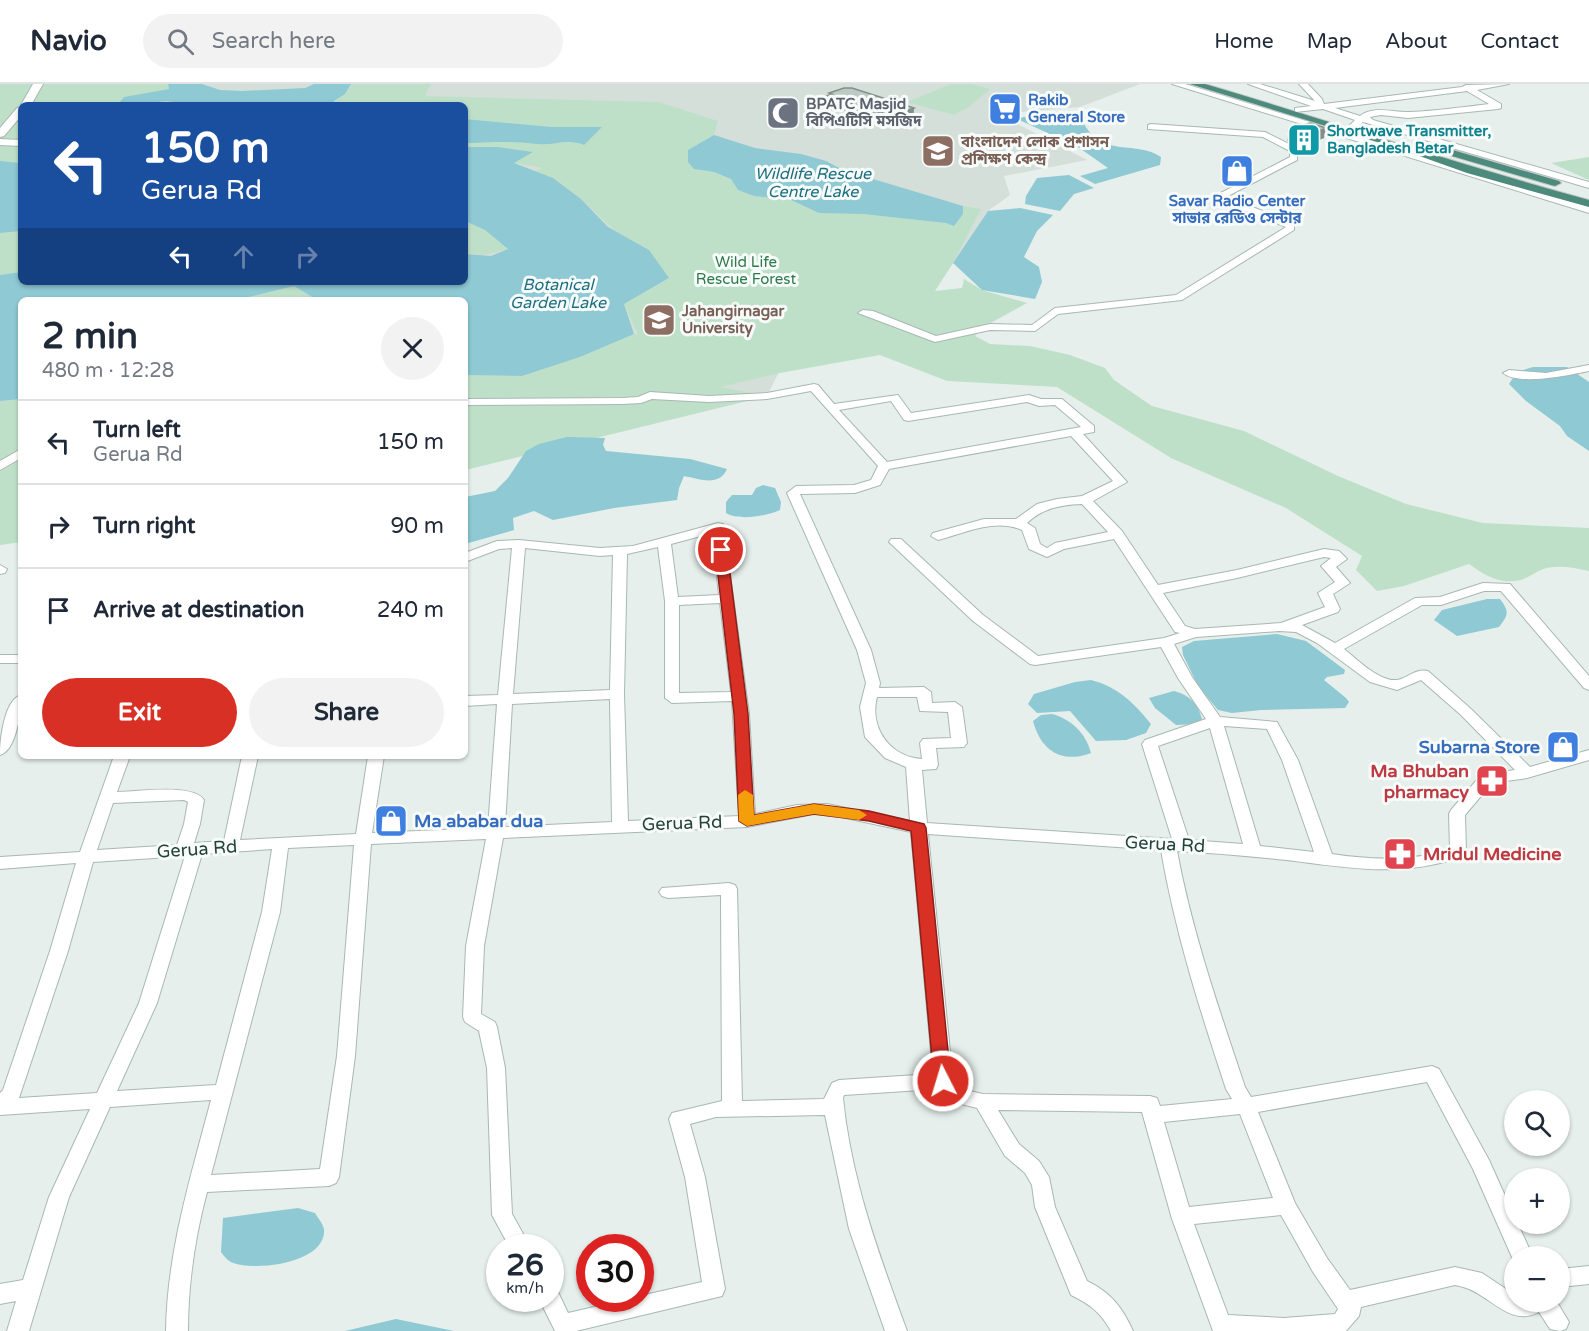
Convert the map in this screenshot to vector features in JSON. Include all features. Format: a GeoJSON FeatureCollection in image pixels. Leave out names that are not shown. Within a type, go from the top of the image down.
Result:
{"type":"FeatureCollection","features":[{"type":"Feature","properties":{"kind":"highway"},"geometry":{"type":"LineString","coordinates":[[1195,84],[1459,165],[1474,164],[1471,158],[1464,155]]}},
{"type":"Feature","properties":{"kind":"highway"},"geometry":{"type":"LineString","coordinates":[[1211,84],[1298,110],[1357,123],[1589,194]]}},
{"type":"Feature","properties":{"kind":"highway"},"geometry":{"type":"LineString","coordinates":[[1435,158],[1513,184],[1589,204]]}},
{"type":"Feature","properties":{"kind":"highway"},"geometry":{"type":"LineString","coordinates":[[1513,184],[1502,177],[1503,175],[1516,174],[1552,182]]}},
{"type":"Feature","properties":{"kind":"street"},"geometry":{"type":"LineString","coordinates":[[28,102],[38,84]]}},
{"type":"Feature","properties":{"kind":"street"},"geometry":{"type":"LineString","coordinates":[[1176,84],[1589,210]]}},
{"type":"Feature","properties":{"kind":"street"},"geometry":{"type":"LineString","coordinates":[[1252,84],[1357,123],[1589,185]]}},
{"type":"Feature","properties":{"kind":"street"},"geometry":{"type":"LineString","coordinates":[[1303,84],[1319,101],[1319,107]]}},
{"type":"Feature","properties":{"kind":"street"},"geometry":{"type":"LineString","coordinates":[[1298,110],[1465,86],[1505,84]]}},
{"type":"Feature","properties":{"kind":"street"},"geometry":{"type":"LineString","coordinates":[[1357,123],[1408,115],[1498,106],[1465,86]]}},
{"type":"Feature","properties":{"kind":"street"},"geometry":{"type":"LineString","coordinates":[[0,134],[18,113]]}},
{"type":"Feature","properties":{"kind":"street"},"geometry":{"type":"LineString","coordinates":[[863,313],[869,313],[934,339],[990,327],[1035,328],[1055,311],[1178,298],[1291,228],[1291,225],[1218,197],[1294,158],[1294,150],[1264,135],[1151,127]]}},
{"type":"Feature","properties":{"kind":"street"},"geometry":{"type":"LineString","coordinates":[[0,142],[18,143]]}},
{"type":"Feature","properties":{"kind":"street"},"geometry":{"type":"LineString","coordinates":[[1509,373],[1546,376],[1589,368]]}},
{"type":"Feature","properties":{"kind":"street"},"geometry":{"type":"LineString","coordinates":[[468,402],[622,401],[641,400],[650,395],[709,399],[747,398],[814,387],[884,466]]}},
{"type":"Feature","properties":{"kind":"street"},"geometry":{"type":"LineString","coordinates":[[831,408],[894,397],[908,417],[1029,398],[1039,403],[1058,401],[1090,429],[884,466]]}},
{"type":"Feature","properties":{"kind":"street"},"geometry":{"type":"LineString","coordinates":[[1019,523],[1038,506],[1053,502],[1085,500],[1121,482],[1074,432]]}},
{"type":"Feature","properties":{"kind":"street"},"geometry":{"type":"LineString","coordinates":[[0,466],[18,455]]}},
{"type":"Feature","properties":{"kind":"street"},"geometry":{"type":"LineString","coordinates":[[870,693],[924,692],[925,708],[955,707],[959,743],[928,743],[930,765],[914,765],[891,754],[873,736],[867,707],[870,693],[873,684],[864,650],[793,493],[796,489],[855,489],[868,486],[876,482],[884,466]]}},
{"type":"Feature","properties":{"kind":"street"},"geometry":{"type":"LineString","coordinates":[[1085,500],[1117,534],[1180,629],[1195,633]]}},
{"type":"Feature","properties":{"kind":"street"},"geometry":{"type":"LineString","coordinates":[[938,536],[1002,520],[1019,523],[1028,528],[1034,546],[1047,553],[1060,546],[1117,534]]}},
{"type":"Feature","properties":{"kind":"street"},"geometry":{"type":"LineString","coordinates":[[468,557],[497,545],[519,544],[600,552],[634,550],[718,527],[739,696],[747,821]]}},
{"type":"Feature","properties":{"kind":"street"},"geometry":{"type":"LineString","coordinates":[[664,542],[672,601],[672,698],[739,696]]}},
{"type":"Feature","properties":{"kind":"street"},"geometry":{"type":"LineString","coordinates":[[896,542],[978,618],[1035,661],[1166,642],[1195,633],[1279,627],[1299,628],[1322,640],[1375,679],[1397,685],[1423,674],[1466,712],[1527,772]]}},
{"type":"Feature","properties":{"kind":"street"},"geometry":{"type":"LineString","coordinates":[[513,1234],[502,1215],[496,1068],[488,1027],[472,1017],[476,946],[485,883],[496,833],[519,544]]}},
{"type":"Feature","properties":{"kind":"street"},"geometry":{"type":"LineString","coordinates":[[620,551],[617,694],[620,826]]}},
{"type":"Feature","properties":{"kind":"street"},"geometry":{"type":"LineString","coordinates":[[1155,590],[1237,574],[1324,553],[1334,554],[1340,559],[1328,566],[1343,583],[1325,593],[1333,609],[1279,627]]}},
{"type":"Feature","properties":{"kind":"street"},"geometry":{"type":"LineString","coordinates":[[1334,649],[1420,601],[1431,604],[1483,586],[1496,585],[1505,587],[1589,685]]}},
{"type":"Feature","properties":{"kind":"street"},"geometry":{"type":"LineString","coordinates":[[672,601],[727,599]]}},
{"type":"Feature","properties":{"kind":"street"},"geometry":{"type":"LineString","coordinates":[[1166,642],[1185,678],[1215,721],[1253,851]]}},
{"type":"Feature","properties":{"kind":"street"},"geometry":{"type":"LineString","coordinates":[[0,659],[18,659]]}},
{"type":"Feature","properties":{"kind":"street"},"geometry":{"type":"LineString","coordinates":[[468,701],[617,694]]}},
{"type":"Feature","properties":{"kind":"street"},"geometry":{"type":"LineString","coordinates":[[0,750],[18,707]]}},
{"type":"Feature","properties":{"kind":"street"},"geometry":{"type":"LineString","coordinates":[[914,765],[943,1081],[949,1094],[983,1102],[1150,1104],[1209,1297],[1223,1327],[1284,1328],[1341,1323],[1351,1309],[1320,1265],[1286,1206],[1246,1106],[1236,1089],[1196,971],[1173,877],[1175,845],[1150,744],[1215,721],[1272,725],[1290,760],[1325,859]]}},
{"type":"Feature","properties":{"kind":"street","name":"Gerua Rd"},"geometry":{"type":"LineString","coordinates":[[0,863],[280,843],[747,821],[814,809],[869,816],[918,828],[1175,845],[1399,864],[1445,858],[1458,852],[1457,814],[1487,779],[1527,772],[1589,755]]}},
{"type":"Feature","properties":{"kind":"street"},"geometry":{"type":"LineString","coordinates":[[0,1105],[11,1095],[59,951],[86,857],[121,759]]}},
{"type":"Feature","properties":{"kind":"street"},"geometry":{"type":"LineString","coordinates":[[231,846],[249,759]]}},
{"type":"Feature","properties":{"kind":"street"},"geometry":{"type":"LineString","coordinates":[[199,1184],[329,1177],[346,1056],[363,840],[376,759]]}},
{"type":"Feature","properties":{"kind":"street"},"geometry":{"type":"LineString","coordinates":[[18,1331],[59,1197],[147,1003],[189,849],[196,800],[187,795],[107,798]]}},
{"type":"Feature","properties":{"kind":"street"},"geometry":{"type":"LineString","coordinates":[[177,1331],[177,1305],[189,1221],[271,912],[280,843]]}},
{"type":"Feature","properties":{"kind":"street"},"geometry":{"type":"LineString","coordinates":[[668,892],[729,889],[732,1109]]}},
{"type":"Feature","properties":{"kind":"street"},"geometry":{"type":"LineString","coordinates":[[1153,1115],[1246,1106],[1432,1074],[1482,1166],[1517,1246]]}},
{"type":"Feature","properties":{"kind":"street"},"geometry":{"type":"LineString","coordinates":[[896,1331],[859,1229],[834,1107],[834,1096],[839,1088],[943,1081]]}},
{"type":"Feature","properties":{"kind":"street"},"geometry":{"type":"LineString","coordinates":[[0,1105],[222,1092]]}},
{"type":"Feature","properties":{"kind":"street"},"geometry":{"type":"LineString","coordinates":[[983,1102],[1012,1150],[1032,1167],[1042,1183],[1045,1207],[1079,1288],[1095,1296],[1111,1310],[1122,1331]]}},
{"type":"Feature","properties":{"kind":"street"},"geometry":{"type":"LineString","coordinates":[[556,1312],[563,1327],[714,1289],[695,1177],[679,1119],[716,1109],[834,1107]]}},
{"type":"Feature","properties":{"kind":"street"},"geometry":{"type":"LineString","coordinates":[[1183,1216],[1286,1206]]}},
{"type":"Feature","properties":{"kind":"street"},"geometry":{"type":"LineString","coordinates":[[1570,1277],[1589,1275]]}},
{"type":"Feature","properties":{"kind":"street"},"geometry":{"type":"LineString","coordinates":[[1345,1300],[1455,1276],[1474,1280],[1504,1300]]}},
{"type":"Feature","properties":{"kind":"street"},"geometry":{"type":"LineString","coordinates":[[0,1294],[29,1289]]}},
{"type":"Feature","properties":{"kind":"street"},"geometry":{"type":"LineString","coordinates":[[1552,1312],[1558,1322]]}},
{"type":"Feature","properties":{"kind":"shaded area","name":"Jahangirnagar University"},"geometry":{"type":"Polygon","coordinates":[[[0,84],[1140,84],[1080,107],[998,114],[1087,160],[1004,176],[1010,195],[988,211],[934,291],[795,340],[767,396],[468,469],[468,297],[18,297],[18,541],[0,544],[0,84]]]}},
{"type":"Feature","properties":{"kind":"green space"},"geometry":{"type":"Polygon","coordinates":[[[0,84],[169,84],[169,89],[125,97],[130,102],[18,102],[18,163],[0,161],[0,84]]]}},
{"type":"Feature","properties":{"kind":"green space","name":"Wild Life Rescue Forest"},"geometry":{"type":"Polygon","coordinates":[[[351,84],[431,84],[425,96],[659,102],[718,121],[714,135],[688,150],[694,169],[714,172],[731,179],[738,190],[754,196],[791,200],[819,213],[863,214],[946,223],[963,206],[981,209],[953,263],[935,291],[962,288],[964,279],[982,290],[1027,303],[985,326],[975,336],[990,344],[1030,346],[1070,355],[1105,368],[1114,380],[1152,406],[1244,431],[1338,476],[1406,504],[1483,523],[1589,528],[1589,571],[1552,567],[1540,570],[1521,580],[1506,581],[1487,575],[1469,564],[1404,586],[1377,591],[1356,570],[1362,556],[1286,508],[1171,458],[1057,387],[947,381],[880,355],[780,373],[720,387],[767,396],[468,469],[468,375],[522,376],[580,357],[634,334],[638,335],[624,304],[668,279],[649,250],[615,231],[581,199],[535,171],[542,168],[514,163],[532,152],[498,147],[468,147],[468,142],[526,141],[538,144],[578,142],[552,127],[468,119],[468,102],[334,102],[345,94],[351,84]]]}},
{"type":"Feature","properties":{"kind":"green space"},"geometry":{"type":"Polygon","coordinates":[[[951,84],[972,84],[990,89],[969,107],[954,115],[907,102],[951,84]]]}},
{"type":"Feature","properties":{"kind":"green space"},"geometry":{"type":"Polygon","coordinates":[[[1589,157],[1589,180],[1551,163],[1589,157]]]}},
{"type":"Feature","properties":{"kind":"green space"},"geometry":{"type":"Polygon","coordinates":[[[468,222],[485,230],[508,249],[484,255],[468,254],[468,222]]]}},
{"type":"Feature","properties":{"kind":"green space"},"geometry":{"type":"Polygon","coordinates":[[[18,231],[18,272],[0,275],[0,233],[18,231]]]}},
{"type":"Feature","properties":{"kind":"green space"},"geometry":{"type":"Polygon","coordinates":[[[294,286],[313,297],[248,297],[294,286]]]}},
{"type":"Feature","properties":{"kind":"green space"},"geometry":{"type":"Polygon","coordinates":[[[18,399],[18,542],[0,545],[0,401],[18,399]]]}},
{"type":"Feature","properties":{"kind":"water"},"geometry":{"type":"Polygon","coordinates":[[[168,84],[202,84],[220,90],[242,91],[305,88],[314,84],[351,84],[345,94],[334,102],[120,102],[124,97],[169,89],[168,84]]]}},
{"type":"Feature","properties":{"kind":"water"},"geometry":{"type":"Polygon","coordinates":[[[1057,113],[1091,116],[1084,124],[1101,141],[1110,145],[1151,152],[1161,157],[1160,165],[1095,184],[1080,176],[1108,168],[1078,147],[1015,118],[1057,113]]]}},
{"type":"Feature","properties":{"kind":"water"},"geometry":{"type":"Polygon","coordinates":[[[468,119],[552,127],[602,127],[584,145],[572,142],[468,143],[468,119]]]}},
{"type":"Feature","properties":{"kind":"water","name":"Wildlife Rescue Centre Lake"},"geometry":{"type":"Polygon","coordinates":[[[714,135],[755,148],[801,154],[826,161],[843,170],[963,206],[963,214],[954,226],[946,223],[863,214],[819,213],[791,200],[754,196],[738,190],[731,179],[714,172],[694,169],[688,162],[688,150],[714,135]]]}},
{"type":"Feature","properties":{"kind":"water","name":"Botanical Garden Lake"},"geometry":{"type":"Polygon","coordinates":[[[468,147],[498,147],[533,152],[514,163],[553,178],[581,199],[608,227],[649,250],[669,278],[624,304],[634,334],[580,357],[522,376],[468,375],[468,297],[312,297],[294,286],[248,297],[18,297],[18,399],[0,401],[0,275],[18,272],[18,285],[468,285],[468,254],[491,256],[508,249],[485,230],[468,222],[468,147]]]}},
{"type":"Feature","properties":{"kind":"water"},"geometry":{"type":"Polygon","coordinates":[[[0,161],[18,163],[18,231],[0,233],[0,161]]]}},
{"type":"Feature","properties":{"kind":"water"},"geometry":{"type":"Polygon","coordinates":[[[1069,175],[1094,188],[1074,194],[1060,211],[1025,204],[1026,196],[1037,178],[1069,175]]]}},
{"type":"Feature","properties":{"kind":"water"},"geometry":{"type":"Polygon","coordinates":[[[1020,208],[1053,215],[1037,231],[1024,257],[1039,267],[1042,282],[1035,299],[982,290],[953,263],[988,211],[1020,208]]]}},
{"type":"Feature","properties":{"kind":"water"},"geometry":{"type":"Polygon","coordinates":[[[1533,367],[1567,367],[1589,382],[1589,451],[1567,436],[1560,426],[1526,401],[1509,384],[1517,372],[1533,367]]]}},
{"type":"Feature","properties":{"kind":"water"},"geometry":{"type":"Polygon","coordinates":[[[567,437],[605,438],[603,445],[606,451],[690,459],[727,469],[724,475],[714,480],[684,476],[677,500],[614,508],[553,520],[534,511],[513,518],[514,530],[468,543],[468,496],[495,491],[508,478],[526,451],[539,444],[567,437]]]}},
{"type":"Feature","properties":{"kind":"water"},"geometry":{"type":"Polygon","coordinates":[[[763,485],[775,488],[781,502],[780,510],[753,517],[738,517],[726,513],[726,502],[732,495],[752,495],[756,488],[763,485]]]}},
{"type":"Feature","properties":{"kind":"water"},"geometry":{"type":"Polygon","coordinates":[[[1487,599],[1500,599],[1505,607],[1506,616],[1499,627],[1457,636],[1434,620],[1442,610],[1487,599]]]}},
{"type":"Feature","properties":{"kind":"water"},"geometry":{"type":"Polygon","coordinates":[[[1277,634],[1306,641],[1345,670],[1344,674],[1327,677],[1324,680],[1349,702],[1345,708],[1232,713],[1218,710],[1198,686],[1183,655],[1182,647],[1194,641],[1277,634]]]}},
{"type":"Feature","properties":{"kind":"water"},"geometry":{"type":"Polygon","coordinates":[[[1091,680],[1117,691],[1131,702],[1151,724],[1146,733],[1126,740],[1096,741],[1070,711],[1037,713],[1028,704],[1034,694],[1075,682],[1091,680]]]}},
{"type":"Feature","properties":{"kind":"water"},"geometry":{"type":"Polygon","coordinates":[[[1174,691],[1185,695],[1196,705],[1202,719],[1197,724],[1176,725],[1155,708],[1149,698],[1174,691]]]}},
{"type":"Feature","properties":{"kind":"water"},"geometry":{"type":"Polygon","coordinates":[[[1052,714],[1065,719],[1077,728],[1091,753],[1081,756],[1062,756],[1047,747],[1041,740],[1033,721],[1041,715],[1052,714]]]}},
{"type":"Feature","properties":{"kind":"water"},"geometry":{"type":"Polygon","coordinates":[[[298,1208],[315,1213],[324,1229],[322,1241],[314,1250],[302,1257],[287,1262],[255,1266],[231,1262],[221,1252],[223,1218],[298,1208]]]}},
{"type":"Feature","properties":{"kind":"water"},"geometry":{"type":"Polygon","coordinates":[[[396,1319],[454,1331],[345,1331],[396,1319]]]}},
{"type":"Feature","properties":{"kind":"building"},"geometry":{"type":"Polygon","coordinates":[[[852,88],[914,108],[892,116],[827,96],[832,94],[829,93],[852,88]]]}},
{"type":"Feature","properties":{"kind":"building"},"geometry":{"type":"Polygon","coordinates":[[[1310,123],[1326,128],[1301,138],[1289,131],[1310,123]]]}},
{"type":"Feature","properties":{"kind":"slow traffic"},"geometry":{"type":"LineString","coordinates":[[745,795],[747,821],[814,809],[859,815]]}},
{"type":"Feature","properties":{"kind":"place","name":"Rakib General Store"},"geometry":{"type":"Point","coordinates":[1005,109]}},
{"type":"Feature","properties":{"kind":"place","name":"BPATC Masjid বিপিএটিসি মসজিদ"},"geometry":{"type":"Point","coordinates":[783,113]}},
{"type":"Feature","properties":{"kind":"place","name":"Shortwave Transmitter, Bangladesh Betar"},"geometry":{"type":"Point","coordinates":[1304,140]}},
{"type":"Feature","properties":{"kind":"place","name":"বাংলাদেশ লোক প্রশাসন প্রশিক্ষণ কেন্দ্র"},"geometry":{"type":"Point","coordinates":[938,151]}},
{"type":"Feature","properties":{"kind":"place","name":"Savar Radio Center সাভার রেডিও সেন্টার"},"geometry":{"type":"Point","coordinates":[1237,171]}},
{"type":"Feature","properties":{"kind":"place","name":"Jahangirnagar University"},"geometry":{"type":"Point","coordinates":[659,320]}},
{"type":"Feature","properties":{"kind":"place","name":"Subarna Store"},"geometry":{"type":"Point","coordinates":[1563,747]}},
{"type":"Feature","properties":{"kind":"place","name":"Ma Bhuban pharmacy"},"geometry":{"type":"Point","coordinates":[1492,781]}},
{"type":"Feature","properties":{"kind":"place","name":"Ma ababar dua"},"geometry":{"type":"Point","coordinates":[391,821]}},
{"type":"Feature","properties":{"kind":"place","name":"Mridul Medicine"},"geometry":{"type":"Point","coordinates":[1400,854]}},
{"type":"Feature","properties":{"kind":"route"},"geometry":{"type":"LineString","coordinates":[[721,550],[741,714],[747,821],[814,809],[869,816],[918,828],[943,1081]]}}]}
